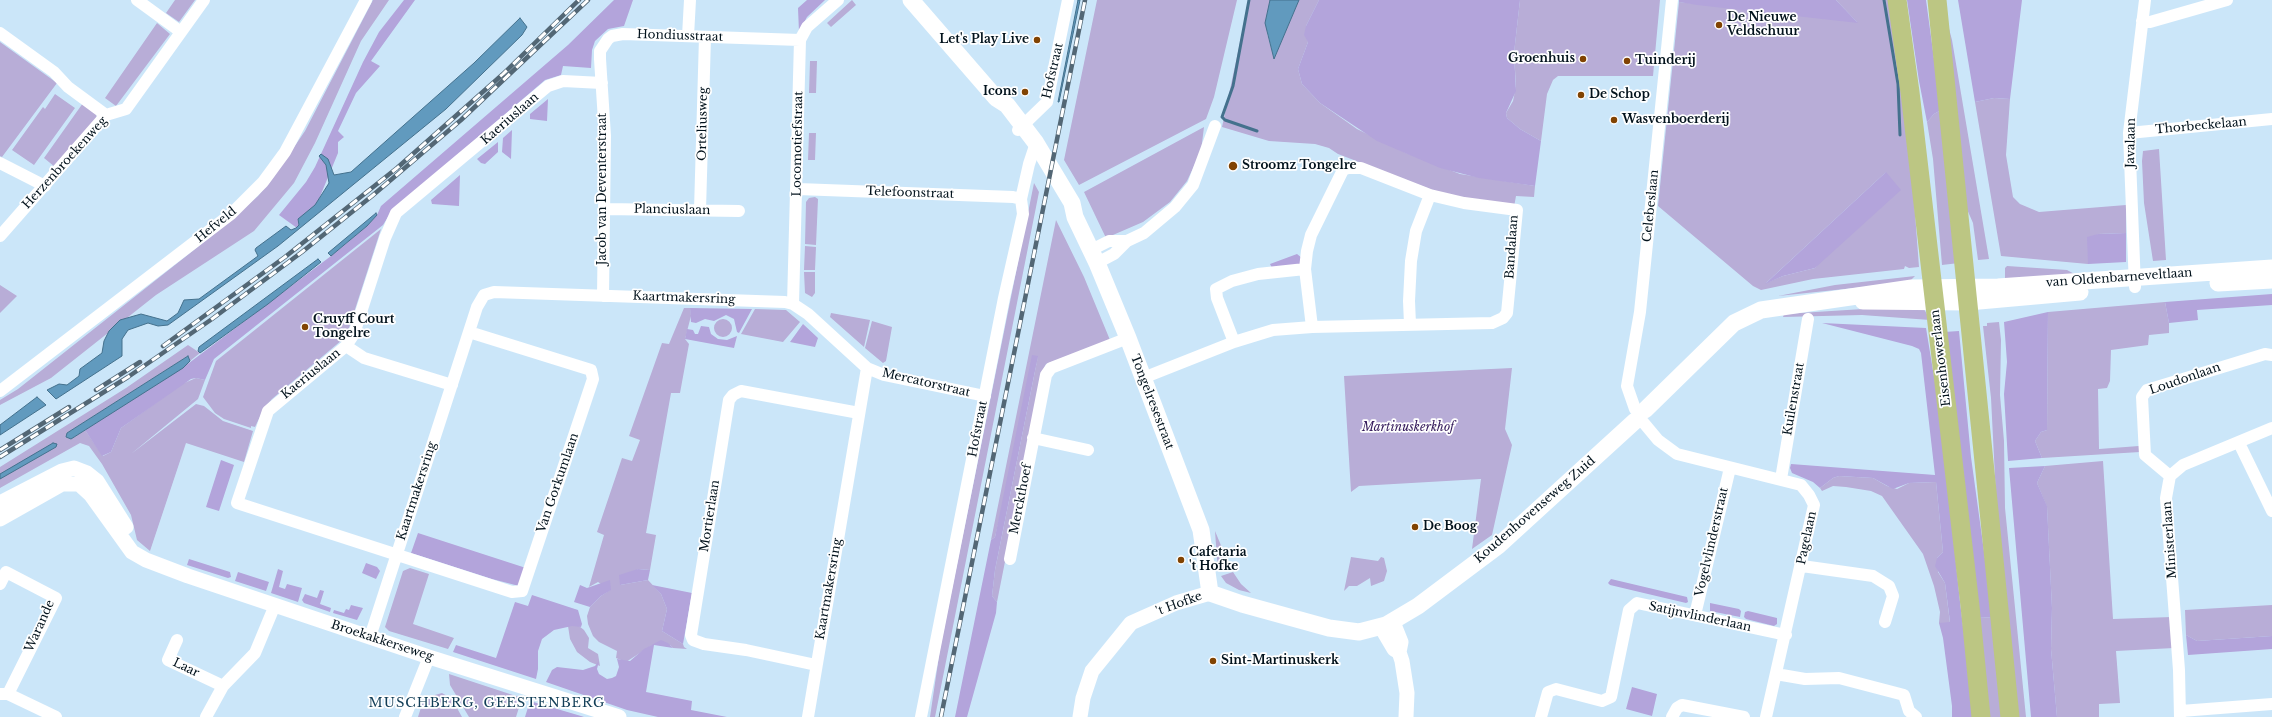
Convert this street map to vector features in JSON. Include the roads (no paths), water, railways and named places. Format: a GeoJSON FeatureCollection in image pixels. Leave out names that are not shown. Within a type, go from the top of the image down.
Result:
{"type":"FeatureCollection","features":[{"type":"Feature","properties":{"kind":"main road","name":"Tongelresestraat"},"geometry":{"type":"LineString","coordinates":[[911,0],[996,98],[1002,112],[1020,129],[1034,148],[1066,208],[1075,217],[1094,256],[1128,338],[1201,530],[1210,593]]}},
{"type":"Feature","properties":{"kind":"main road","name":"Eisenhowerlaan"},"geometry":{"type":"LineString","coordinates":[[1897,0],[1910,92],[1970,606],[1981,717]]}},
{"type":"Feature","properties":{"kind":"main road"},"geometry":{"type":"LineString","coordinates":[[1937,0],[2010,717]]}},
{"type":"Feature","properties":{"kind":"main road","name":"van Oldenbarneveltlaan"},"geometry":{"type":"LineString","coordinates":[[1933,294],[1967,295],[2135,282],[2272,268]]}},
{"type":"Feature","properties":{"kind":"main road","name":"van Oldenbarneveltlaan"},"geometry":{"type":"LineString","coordinates":[[2135,282],[2272,280]]}},
{"type":"Feature","properties":{"kind":"main road","name":"Koudenhovenseweg Zuid"},"geometry":{"type":"LineString","coordinates":[[1387,624],[1418,606],[1498,546],[1639,416],[1734,323],[1747,315],[1761,310],[1839,300],[1884,302],[1933,294]]}},
{"type":"Feature","properties":{"kind":"main road","name":"'t Hofke"},"geometry":{"type":"LineString","coordinates":[[1210,593],[1242,604],[1329,628],[1359,632],[1387,624]]}},
{"type":"Feature","properties":{"kind":"street"},"geometry":{"type":"LineString","coordinates":[[137,0],[181,32]]}},
{"type":"Feature","properties":{"kind":"street","name":"Herzenbroekenweg"},"geometry":{"type":"LineString","coordinates":[[0,236],[106,115],[126,109],[204,0]]}},
{"type":"Feature","properties":{"kind":"street","name":"Hefveld"},"geometry":{"type":"LineString","coordinates":[[0,391],[231,214],[263,182],[285,152],[366,0]]}},
{"type":"Feature","properties":{"kind":"street"},"geometry":{"type":"LineString","coordinates":[[688,36],[690,0]]}},
{"type":"Feature","properties":{"kind":"street"},"geometry":{"type":"LineString","coordinates":[[800,40],[808,27],[838,0]]}},
{"type":"Feature","properties":{"kind":"street","name":"Hofstraat"},"geometry":{"type":"LineString","coordinates":[[1020,129],[1047,102],[1068,0]]}},
{"type":"Feature","properties":{"kind":"street","name":"Celebeslaan"},"geometry":{"type":"LineString","coordinates":[[1639,416],[1627,386],[1640,312],[1672,0]]}},
{"type":"Feature","properties":{"kind":"street","name":"Javalaan"},"geometry":{"type":"LineString","coordinates":[[2135,282],[2129,133],[2145,0]]}},
{"type":"Feature","properties":{"kind":"street"},"geometry":{"type":"LineString","coordinates":[[2142,21],[2150,22],[2227,0]]}},
{"type":"Feature","properties":{"kind":"street"},"geometry":{"type":"LineString","coordinates":[[0,33],[54,72],[68,87],[106,115]]}},
{"type":"Feature","properties":{"kind":"street","name":"Hondiusstraat"},"geometry":{"type":"LineString","coordinates":[[602,83],[600,52],[612,36],[623,34],[800,40]]}},
{"type":"Feature","properties":{"kind":"street","name":"Orteliusweg"},"geometry":{"type":"LineString","coordinates":[[700,210],[705,37]]}},
{"type":"Feature","properties":{"kind":"street","name":"Locomotiefstraat"},"geometry":{"type":"LineString","coordinates":[[793,304],[798,189],[800,40]]}},
{"type":"Feature","properties":{"kind":"street","name":"Kaeriuslaan"},"geometry":{"type":"LineString","coordinates":[[396,554],[238,503],[268,411],[346,346],[354,334],[385,238],[396,213],[548,86],[563,81],[602,83]]}},
{"type":"Feature","properties":{"kind":"street","name":"Jacob van Deventerstraat"},"geometry":{"type":"LineString","coordinates":[[602,83],[605,136],[603,296]]}},
{"type":"Feature","properties":{"kind":"street","name":"Thorbeckelaan"},"geometry":{"type":"LineString","coordinates":[[2129,133],[2272,119]]}},
{"type":"Feature","properties":{"kind":"street"},"geometry":{"type":"LineString","coordinates":[[1094,256],[1109,241],[1127,240],[1144,233],[1175,207],[1193,185],[1215,126]]}},
{"type":"Feature","properties":{"kind":"street","name":"Hofstraat"},"geometry":{"type":"LineString","coordinates":[[921,717],[1023,214],[1021,200],[1034,148]]}},
{"type":"Feature","properties":{"kind":"street"},"geometry":{"type":"LineString","coordinates":[[0,163],[45,186]]}},
{"type":"Feature","properties":{"kind":"street","name":"Bandalaan"},"geometry":{"type":"LineString","coordinates":[[1348,168],[1361,168],[1430,195],[1464,203],[1517,210],[1507,313],[1503,318],[1492,322],[1312,327],[1305,269],[1306,251],[1343,170],[1348,168]]}},
{"type":"Feature","properties":{"kind":"street","name":"Telefoonstraat"},"geometry":{"type":"LineString","coordinates":[[798,189],[1013,197],[1021,200]]}},
{"type":"Feature","properties":{"kind":"street"},"geometry":{"type":"LineString","coordinates":[[1410,324],[1409,301],[1411,261],[1416,231],[1430,195]]}},
{"type":"Feature","properties":{"kind":"street","name":"Planciuslaan"},"geometry":{"type":"LineString","coordinates":[[605,209],[739,211]]}},
{"type":"Feature","properties":{"kind":"street"},"geometry":{"type":"LineString","coordinates":[[1234,342],[1217,298],[1216,290],[1232,281],[1258,274],[1305,269]]}},
{"type":"Feature","properties":{"kind":"street","name":"Kaartmakersring"},"geometry":{"type":"LineString","coordinates":[[370,637],[469,332],[480,300],[484,295],[494,292],[778,302],[793,304],[808,314],[867,368],[808,717]]}},
{"type":"Feature","properties":{"kind":"street","name":"Kuilenstraat"},"geometry":{"type":"LineString","coordinates":[[1781,479],[1808,319]]}},
{"type":"Feature","properties":{"kind":"street"},"geometry":{"type":"LineString","coordinates":[[1143,378],[1234,342],[1273,330],[1312,327]]}},
{"type":"Feature","properties":{"kind":"street","name":"Van Gorkumlaan"},"geometry":{"type":"LineString","coordinates":[[396,554],[512,592],[522,591],[593,379],[591,370],[469,332]]}},
{"type":"Feature","properties":{"kind":"street","name":"Merckthoef"},"geometry":{"type":"LineString","coordinates":[[1010,559],[1046,374],[1051,368],[1128,338]]}},
{"type":"Feature","properties":{"kind":"street"},"geometry":{"type":"LineString","coordinates":[[346,346],[364,358],[452,385]]}},
{"type":"Feature","properties":{"kind":"street","name":"Loudonlaan"},"geometry":{"type":"LineString","coordinates":[[2170,476],[2145,455],[2142,397],[2147,390],[2265,354],[2272,355]]}},
{"type":"Feature","properties":{"kind":"street","name":"Mercatorstraat"},"geometry":{"type":"LineString","coordinates":[[867,368],[884,375],[985,396]]}},
{"type":"Feature","properties":{"kind":"street","name":"Mortierlaan"},"geometry":{"type":"LineString","coordinates":[[816,665],[746,650],[704,644],[693,640],[691,635],[729,400],[741,391],[859,413]]}},
{"type":"Feature","properties":{"kind":"street","name":"Pagelaan"},"geometry":{"type":"LineString","coordinates":[[1639,416],[1658,440],[1677,454],[1801,485],[1809,495],[1814,505],[1802,566],[1766,717]]}},
{"type":"Feature","properties":{"kind":"street"},"geometry":{"type":"LineString","coordinates":[[2170,476],[2183,465],[2272,428]]}},
{"type":"Feature","properties":{"kind":"street"},"geometry":{"type":"LineString","coordinates":[[1033,438],[1088,450]]}},
{"type":"Feature","properties":{"kind":"street"},"geometry":{"type":"LineString","coordinates":[[2239,443],[2272,511]]}},
{"type":"Feature","properties":{"kind":"street"},"geometry":{"type":"LineString","coordinates":[[0,503],[62,471],[74,468],[87,473],[97,482],[146,560]]}},
{"type":"Feature","properties":{"kind":"street","name":"Vogelvlinderstraat"},"geometry":{"type":"LineString","coordinates":[[1695,615],[1730,468]]}},
{"type":"Feature","properties":{"kind":"street","name":"Ministerlaan"},"geometry":{"type":"LineString","coordinates":[[2170,476],[2166,498],[2180,714]]}},
{"type":"Feature","properties":{"kind":"street","name":"Broekakkerseweg"},"geometry":{"type":"LineString","coordinates":[[0,519],[62,484],[79,484],[91,495],[132,552],[146,560],[188,576],[429,657],[620,717]]}},
{"type":"Feature","properties":{"kind":"street"},"geometry":{"type":"LineString","coordinates":[[1802,566],[1873,576],[1889,586],[1892,596],[1885,622]]}},
{"type":"Feature","properties":{"kind":"street","name":"Warande"},"geometry":{"type":"LineString","coordinates":[[0,584],[6,572],[56,598],[4,694]]}},
{"type":"Feature","properties":{"kind":"street","name":"'t Hofke"},"geometry":{"type":"LineString","coordinates":[[1080,717],[1083,698],[1092,671],[1131,623],[1176,603],[1210,593]]}},
{"type":"Feature","properties":{"kind":"street","name":"Satijnvlinderlaan"},"geometry":{"type":"LineString","coordinates":[[1541,717],[1548,692],[1556,689],[1602,701],[1611,697],[1629,610],[1637,603],[1786,635]]}},
{"type":"Feature","properties":{"kind":"street"},"geometry":{"type":"LineString","coordinates":[[206,717],[223,686],[255,652],[275,605]]}},
{"type":"Feature","properties":{"kind":"street"},"geometry":{"type":"LineString","coordinates":[[1387,624],[1394,649],[1399,652],[1407,693],[1406,717]]}},
{"type":"Feature","properties":{"kind":"street","name":"Laar"},"geometry":{"type":"LineString","coordinates":[[177,640],[168,660],[223,686]]}},
{"type":"Feature","properties":{"kind":"street"},"geometry":{"type":"LineString","coordinates":[[405,717],[429,657]]}},
{"type":"Feature","properties":{"kind":"street"},"geometry":{"type":"LineString","coordinates":[[1776,674],[1804,679],[1839,678],[1904,695],[1909,711],[1916,717]]}},
{"type":"Feature","properties":{"kind":"street"},"geometry":{"type":"LineString","coordinates":[[4,694],[56,717]]}},
{"type":"Feature","properties":{"kind":"street"},"geometry":{"type":"LineString","coordinates":[[2180,714],[2272,704]]}},
{"type":"Feature","properties":{"kind":"street"},"geometry":{"type":"LineString","coordinates":[[1672,717],[1677,708],[1682,705],[1744,717]]}},
{"type":"Feature","properties":{"kind":"water"},"geometry":{"type":"Polygon","coordinates":[[[1078,0],[1080,0],[1058,102],[1078,0]]]}},
{"type":"Feature","properties":{"kind":"water"},"geometry":{"type":"Polygon","coordinates":[[[1270,0],[1299,0],[1274,59],[1265,23],[1270,0]]]}},
{"type":"Feature","properties":{"kind":"water"},"geometry":{"type":"Polygon","coordinates":[[[520,18],[527,27],[522,35],[446,109],[278,246],[168,325],[158,326],[148,323],[128,330],[122,339],[122,356],[56,399],[47,390],[59,384],[67,385],[79,376],[80,369],[102,353],[104,341],[109,331],[120,320],[141,314],[167,321],[178,313],[184,300],[199,299],[258,256],[255,250],[256,248],[286,226],[291,230],[296,228],[299,225],[298,219],[315,205],[329,183],[326,165],[319,156],[321,154],[328,159],[334,175],[351,172],[474,63],[520,18]]]}},
{"type":"Feature","properties":{"kind":"water"},"geometry":{"type":"Polygon","coordinates":[[[376,213],[377,215],[367,226],[331,256],[328,253],[376,213]]]}},
{"type":"Feature","properties":{"kind":"water"},"geometry":{"type":"Polygon","coordinates":[[[318,259],[321,262],[268,304],[200,353],[198,351],[199,347],[318,259]]]}},
{"type":"Feature","properties":{"kind":"water"},"geometry":{"type":"Polygon","coordinates":[[[188,356],[190,361],[183,368],[71,439],[66,437],[67,433],[188,356]]]}},
{"type":"Feature","properties":{"kind":"water"},"geometry":{"type":"Polygon","coordinates":[[[37,397],[46,405],[0,435],[0,425],[37,397]]]}},
{"type":"Feature","properties":{"kind":"water"},"geometry":{"type":"Polygon","coordinates":[[[53,443],[57,444],[56,447],[0,479],[0,474],[53,443]]]}},
{"type":"Feature","properties":{"kind":"waterway"},"geometry":{"type":"LineString","coordinates":[[1249,0],[1233,86],[1222,117],[1225,120],[1257,131]]}},
{"type":"Feature","properties":{"kind":"waterway"},"geometry":{"type":"LineString","coordinates":[[1884,0],[1898,84],[1900,135]]}},
{"type":"Feature","properties":{"kind":"railway"},"geometry":{"type":"LineString","coordinates":[[163,346],[285,257],[397,168],[503,74],[579,0]]}},
{"type":"Feature","properties":{"kind":"railway"},"geometry":{"type":"LineString","coordinates":[[0,457],[128,377],[212,319],[302,252],[372,196],[461,120],[588,0]]}},
{"type":"Feature","properties":{"kind":"railway"},"geometry":{"type":"LineString","coordinates":[[941,717],[1085,0]]}},
{"type":"Feature","properties":{"kind":"railway"},"geometry":{"type":"LineString","coordinates":[[96,390],[140,362]]}},
{"type":"Feature","properties":{"kind":"railway"},"geometry":{"type":"LineString","coordinates":[[0,450],[69,407]]}},
{"type":"Feature","properties":{"kind":"place","name":"De Nieuwe Veldschuur"},"geometry":{"type":"Point","coordinates":[1719,25]}},
{"type":"Feature","properties":{"kind":"place","name":"Let's Play Live"},"geometry":{"type":"Point","coordinates":[1037,40]}},
{"type":"Feature","properties":{"kind":"place","name":"Groenhuis"},"geometry":{"type":"Point","coordinates":[1583,59]}},
{"type":"Feature","properties":{"kind":"place","name":"Tuinderij"},"geometry":{"type":"Point","coordinates":[1627,61]}},
{"type":"Feature","properties":{"kind":"place","name":"Icons"},"geometry":{"type":"Point","coordinates":[1025,92]}},
{"type":"Feature","properties":{"kind":"place","name":"De Schop"},"geometry":{"type":"Point","coordinates":[1581,95]}},
{"type":"Feature","properties":{"kind":"place","name":"Wasvenboerderij"},"geometry":{"type":"Point","coordinates":[1614,120]}},
{"type":"Feature","properties":{"kind":"place","name":"Stroomz Tongelre"},"geometry":{"type":"Point","coordinates":[1233,166]}},
{"type":"Feature","properties":{"kind":"place","name":"Cruyff Court Tongelre"},"geometry":{"type":"Point","coordinates":[305,327]}},
{"type":"Feature","properties":{"kind":"place","name":"De Boog"},"geometry":{"type":"Point","coordinates":[1415,527]}},
{"type":"Feature","properties":{"kind":"place","name":"Cafetaria 't Hofke"},"geometry":{"type":"Point","coordinates":[1181,560]}},
{"type":"Feature","properties":{"kind":"place","name":"Sint-Martinuskerk"},"geometry":{"type":"Point","coordinates":[1213,661]}},
{"type":"Feature","properties":{"kind":"district","name":"MUSCHBERG, GEESTENBERG"},"geometry":{"type":"Point","coordinates":[487,703]}},
{"type":"Feature","properties":{"kind":"park label","name":"Martinuskerkhof"},"geometry":{"type":"Point","coordinates":[1408,428]}}]}
